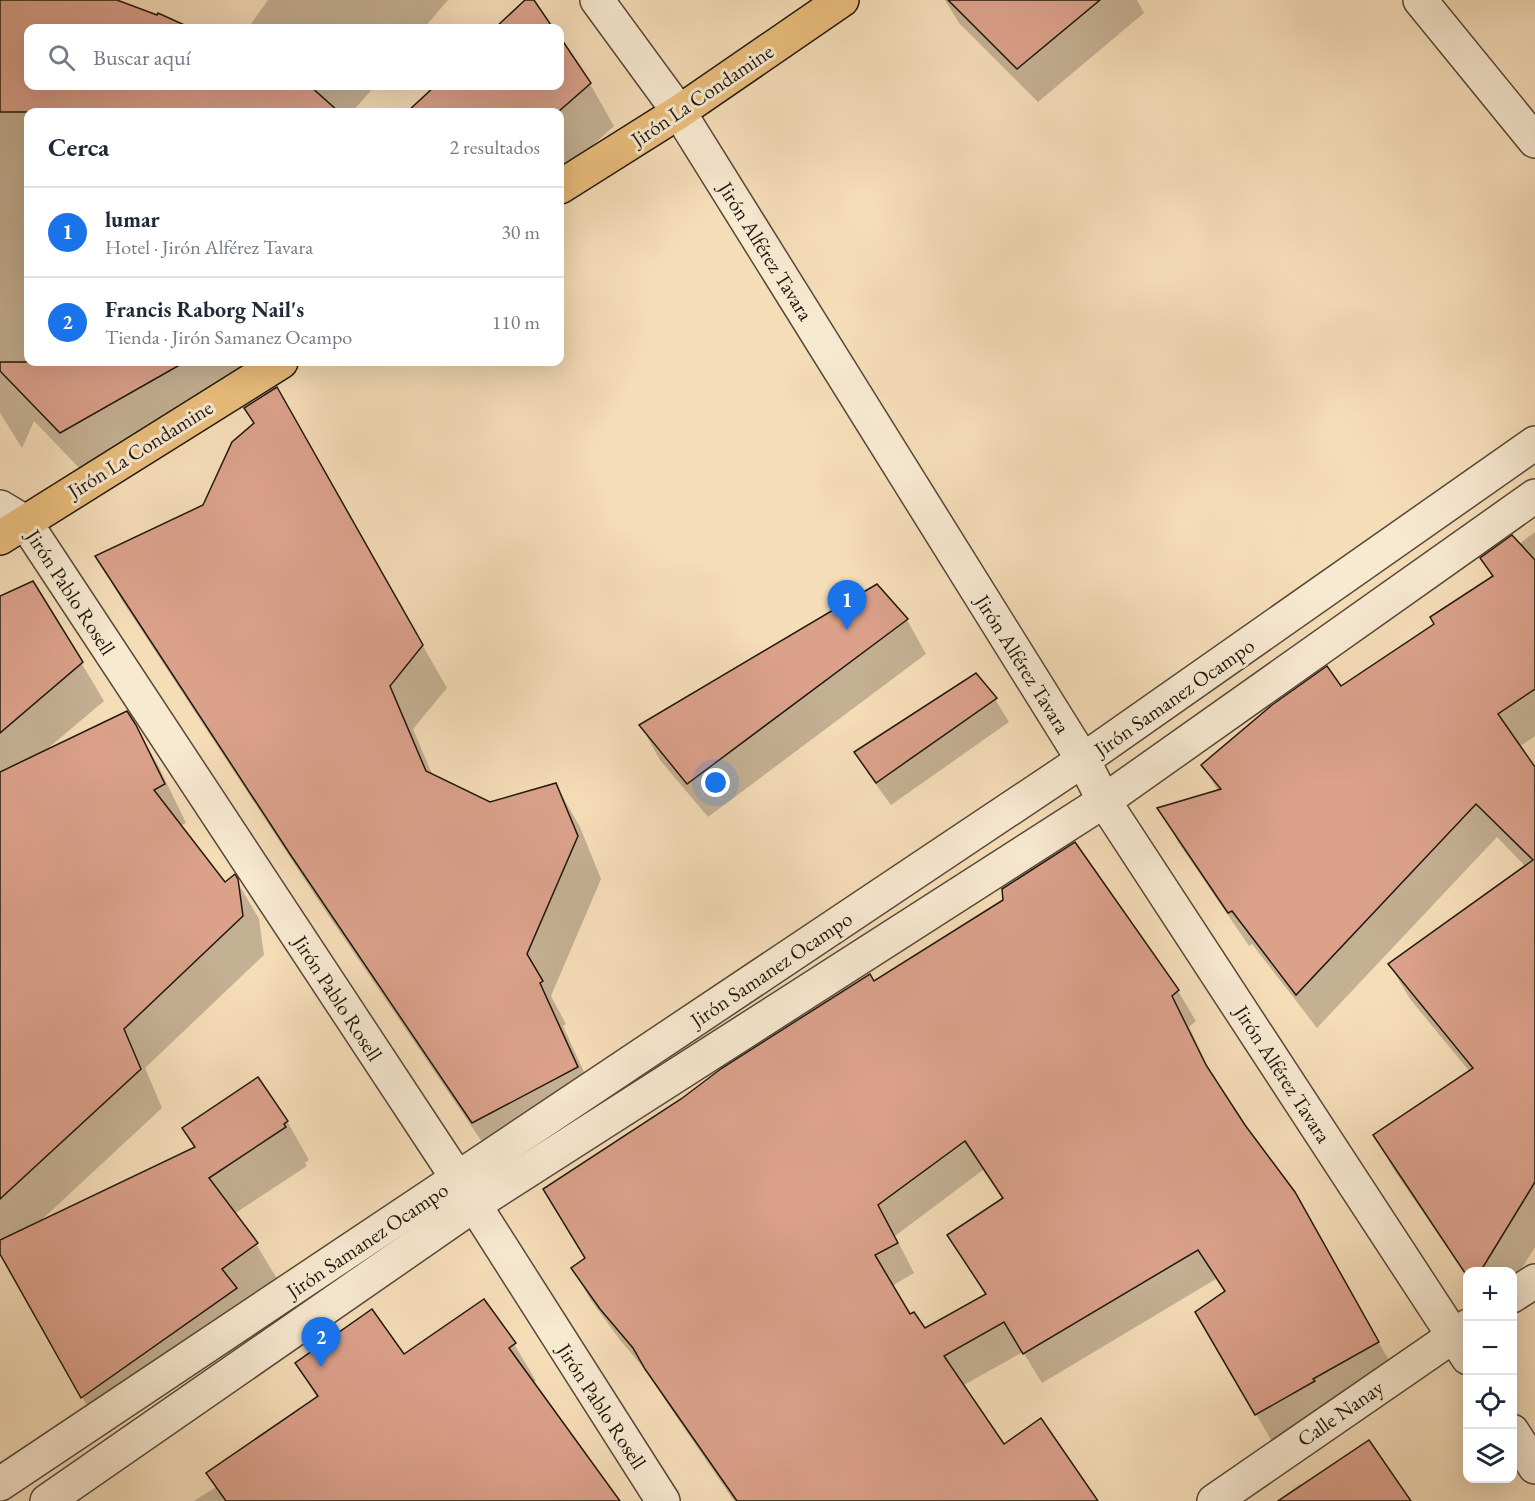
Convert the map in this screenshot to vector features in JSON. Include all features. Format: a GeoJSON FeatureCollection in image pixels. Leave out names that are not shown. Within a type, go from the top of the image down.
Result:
{"type":"FeatureCollection","features":[{"type":"Feature","properties":{"kind":"main road","name":"Jirón La Condamine"},"geometry":{"type":"LineString","coordinates":[[564,184],[679,112],[842,0]]}},
{"type":"Feature","properties":{"kind":"main road","name":"Jirón La Condamine"},"geometry":{"type":"LineString","coordinates":[[8,522],[274,366]]}},
{"type":"Feature","properties":{"kind":"street","name":"Jirón Alférez Tavara"},"geometry":{"type":"LineString","coordinates":[[597,0],[679,112],[1083,760],[1104,801],[1463,1340]]}},
{"type":"Feature","properties":{"kind":"street"},"geometry":{"type":"LineString","coordinates":[[1420,0],[1535,141]]}},
{"type":"Feature","properties":{"kind":"street","name":"Jirón Samanez Ocampo"},"geometry":{"type":"LineString","coordinates":[[47,1501],[466,1192],[1535,443]]}},
{"type":"Feature","properties":{"kind":"street","name":"Jirón Samanez Ocampo"},"geometry":{"type":"LineString","coordinates":[[0,1484],[466,1192],[1104,801],[1535,496]]}},
{"type":"Feature","properties":{"kind":"street","name":"Jirón Pablo Rosell"},"geometry":{"type":"LineString","coordinates":[[8,522],[466,1192],[663,1501]]}},
{"type":"Feature","properties":{"kind":"street"},"geometry":{"type":"LineString","coordinates":[[1517,1293],[1535,1281]]}},
{"type":"Feature","properties":{"kind":"street","name":"Calle Nanay"},"geometry":{"type":"LineString","coordinates":[[1214,1501],[1463,1340]]}},
{"type":"Feature","properties":{"kind":"street"},"geometry":{"type":"LineString","coordinates":[[1517,1439],[1535,1467]]}},
{"type":"Feature","properties":{"kind":"building"},"geometry":{"type":"Polygon","coordinates":[[[0,0],[117,0],[157,15],[158,13],[182,24],[24,24],[24,90],[314,90],[335,108],[24,108],[24,112],[0,112],[0,0]]]}},
{"type":"Feature","properties":{"kind":"building"},"geometry":{"type":"Polygon","coordinates":[[[525,0],[534,0],[550,24],[499,24],[525,0]]]}},
{"type":"Feature","properties":{"kind":"building"},"geometry":{"type":"Polygon","coordinates":[[[948,0],[1100,0],[1017,69],[948,0]]]}},
{"type":"Feature","properties":{"kind":"building"},"geometry":{"type":"Polygon","coordinates":[[[564,43],[591,83],[563,108],[411,108],[431,90],[564,90],[564,43]]]}},
{"type":"Feature","properties":{"kind":"building"},"geometry":{"type":"Polygon","coordinates":[[[0,362],[24,362],[24,366],[178,366],[60,433],[0,371],[0,362]]]}},
{"type":"Feature","properties":{"kind":"building"},"geometry":{"type":"Polygon","coordinates":[[[277,387],[423,645],[390,686],[426,771],[490,802],[556,783],[578,836],[527,954],[543,981],[540,983],[578,1067],[472,1123],[290,854],[95,556],[203,505],[232,442],[254,423],[244,408],[277,387]]]}},
{"type":"Feature","properties":{"kind":"building"},"geometry":{"type":"Polygon","coordinates":[[[1512,535],[1535,560],[1535,689],[1498,714],[1535,767],[1535,1182],[1483,1267],[1463,1267],[1463,1270],[1373,1135],[1473,1068],[1388,964],[1533,860],[1476,804],[1296,995],[1232,911],[1228,913],[1157,808],[1221,789],[1201,765],[1272,705],[1327,666],[1341,686],[1434,624],[1430,617],[1493,576],[1480,558],[1512,535]]]}},
{"type":"Feature","properties":{"kind":"building"},"geometry":{"type":"Polygon","coordinates":[[[33,581],[83,662],[0,733],[0,596],[33,581]]]}},
{"type":"Feature","properties":{"kind":"building"},"geometry":{"type":"Polygon","coordinates":[[[877,584],[908,619],[687,784],[639,725],[877,584]]]}},
{"type":"Feature","properties":{"kind":"building"},"geometry":{"type":"Polygon","coordinates":[[[976,673],[997,698],[876,783],[854,752],[976,673]]]}},
{"type":"Feature","properties":{"kind":"building"},"geometry":{"type":"Polygon","coordinates":[[[127,711],[165,784],[154,790],[225,882],[235,874],[238,879],[243,916],[124,1029],[141,1069],[0,1199],[0,772],[127,711]]]}},
{"type":"Feature","properties":{"kind":"building"},"geometry":{"type":"Polygon","coordinates":[[[1075,842],[1179,990],[1172,996],[1206,1065],[1245,1125],[1295,1192],[1379,1342],[1255,1415],[1195,1312],[1225,1291],[1198,1250],[1023,1354],[1004,1322],[944,1356],[1004,1444],[1041,1418],[1098,1501],[737,1501],[645,1369],[633,1348],[600,1309],[571,1268],[585,1258],[543,1189],[681,1099],[722,1068],[870,974],[874,981],[1003,900],[1002,889],[1075,842]],[[965,1141],[878,1205],[898,1243],[875,1255],[910,1314],[914,1312],[925,1328],[986,1294],[947,1235],[1003,1198],[965,1141]]]}},
{"type":"Feature","properties":{"kind":"building"},"geometry":{"type":"Polygon","coordinates":[[[258,1077],[288,1121],[284,1124],[286,1127],[209,1178],[258,1243],[222,1269],[237,1288],[81,1398],[0,1254],[0,1240],[195,1147],[182,1128],[258,1077]]]}},
{"type":"Feature","properties":{"kind":"building"},"geometry":{"type":"Polygon","coordinates":[[[484,1299],[516,1343],[509,1348],[620,1501],[226,1501],[206,1473],[318,1396],[295,1363],[372,1309],[404,1354],[484,1299]]]}},
{"type":"Feature","properties":{"kind":"building"},"geometry":{"type":"Polygon","coordinates":[[[1369,1440],[1411,1501],[1278,1501],[1369,1440]]]}},
{"type":"Feature","properties":{"kind":"place","name":"lumar"},"geometry":{"type":"Point","coordinates":[847,630]}},
{"type":"Feature","properties":{"kind":"place","name":"Francis Raborg Nail's"},"geometry":{"type":"Point","coordinates":[321,1367]}}]}
